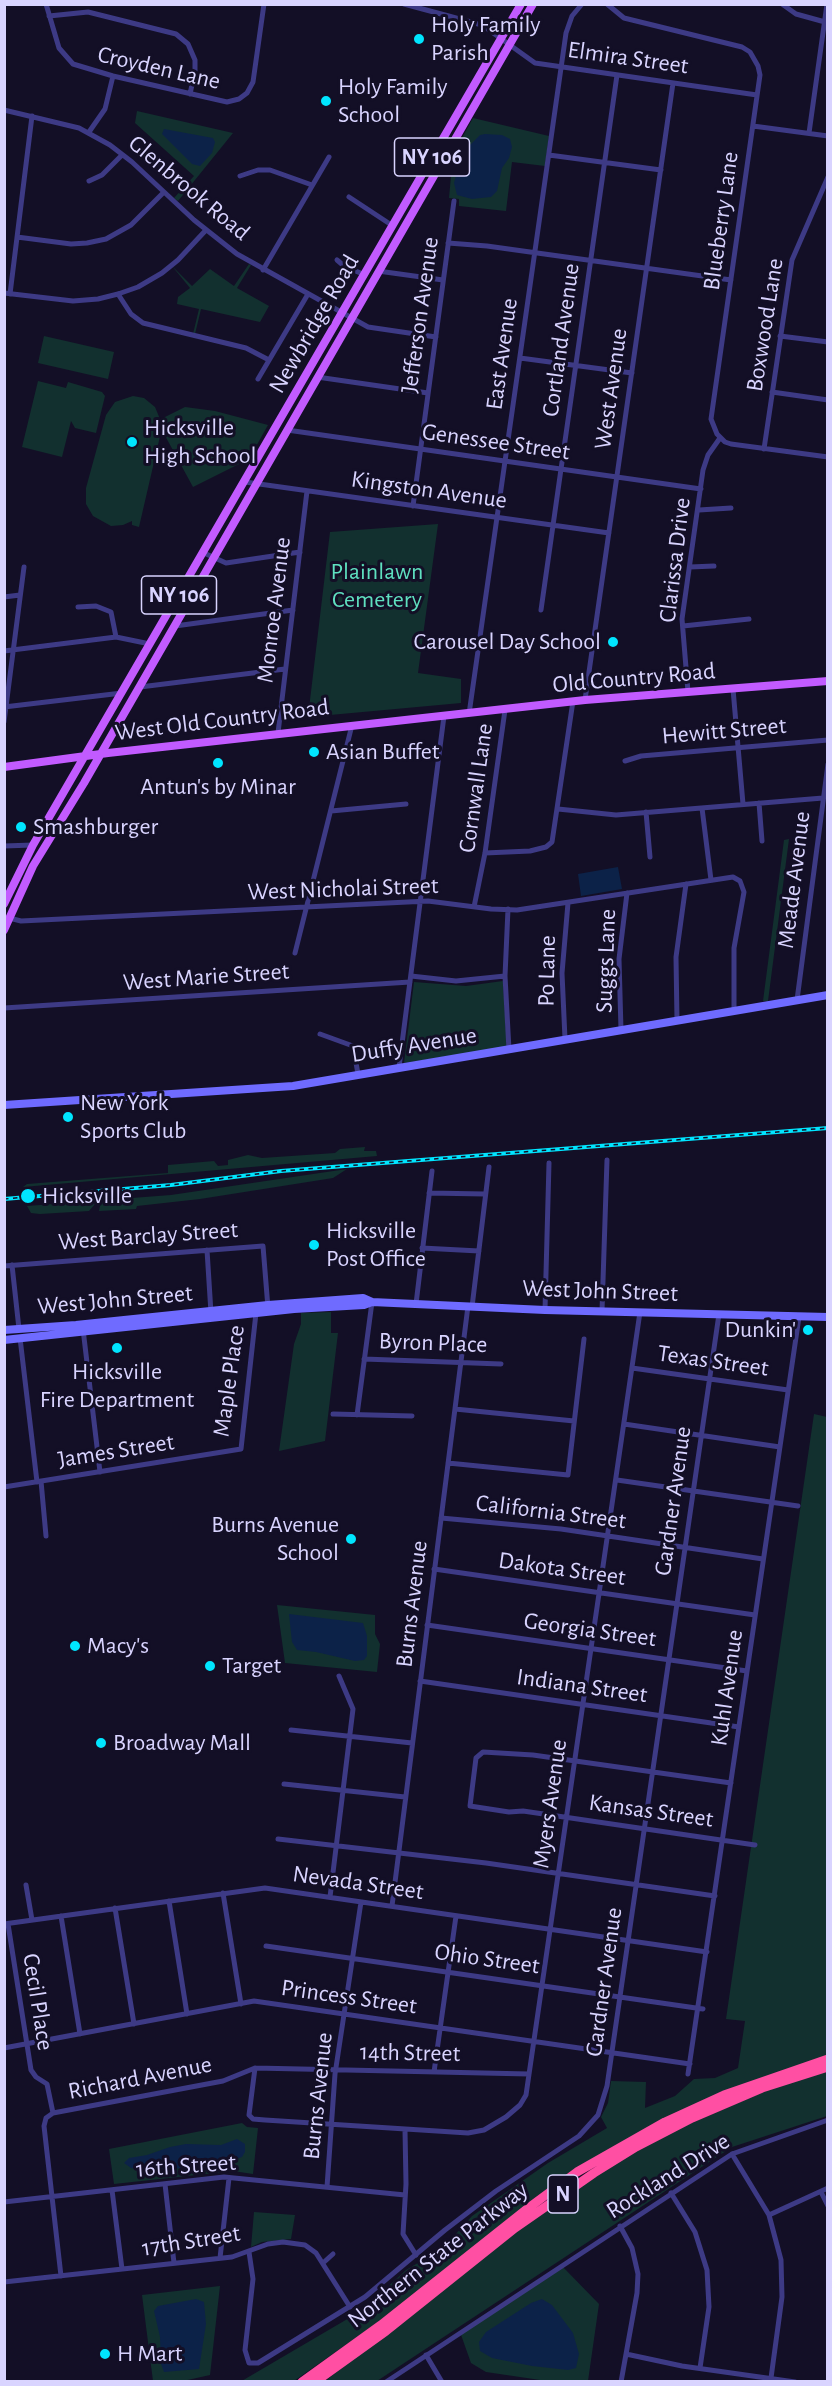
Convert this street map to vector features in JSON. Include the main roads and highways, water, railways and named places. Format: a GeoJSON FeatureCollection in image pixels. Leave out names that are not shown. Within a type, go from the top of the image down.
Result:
{"type":"FeatureCollection","features":[{"type":"Feature","properties":{"kind":"highway","name":"Northern State Parkway"},"geometry":{"type":"LineString","coordinates":[[302,2382],[381,2325],[527,2209],[578,2172],[665,2122],[724,2096],[828,2059]]}},
{"type":"Feature","properties":{"kind":"highway","name":"Northern State Parkway"},"geometry":{"type":"LineString","coordinates":[[315,2382],[386,2331],[515,2228],[636,2147],[692,2118],[762,2088],[828,2067]]}},
{"type":"Feature","properties":{"kind":"main road","name":"Newbridge Road"},"geometry":{"type":"LineString","coordinates":[[101,754],[317,377],[365,275],[521,4]]}},
{"type":"Feature","properties":{"kind":"main road","name":"Newbridge Road"},"geometry":{"type":"LineString","coordinates":[[85,756],[245,482],[347,316],[378,271],[532,4]]}},
{"type":"Feature","properties":{"kind":"main road"},"geometry":{"type":"LineString","coordinates":[[421,177],[430,182]]}},
{"type":"Feature","properties":{"kind":"main road","name":"Old Country Road"},"geometry":{"type":"LineString","coordinates":[[444,716],[573,701],[828,681]]}},
{"type":"Feature","properties":{"kind":"main road","name":"West Old Country Road"},"geometry":{"type":"LineString","coordinates":[[4,767],[278,733],[444,716]]}},
{"type":"Feature","properties":{"kind":"main road","name":"NY 106"},"geometry":{"type":"LineString","coordinates":[[4,930],[7,917],[29,874],[101,754]]}},
{"type":"Feature","properties":{"kind":"main road","name":"NY 106"},"geometry":{"type":"LineString","coordinates":[[4,904],[31,849],[85,756]]}},
{"type":"Feature","properties":{"kind":"main road"},"geometry":{"type":"LineString","coordinates":[[31,849],[40,855]]}},
{"type":"Feature","properties":{"kind":"main road","name":"Duffy Avenue"},"geometry":{"type":"LineString","coordinates":[[4,1105],[293,1086],[828,995]]}},
{"type":"Feature","properties":{"kind":"main road","name":"West John Street"},"geometry":{"type":"LineString","coordinates":[[4,1330],[139,1326],[211,1314],[268,1308],[335,1304],[364,1305],[372,1302],[545,1310],[828,1317]]}},
{"type":"Feature","properties":{"kind":"main road","name":"West John Street"},"geometry":{"type":"LineString","coordinates":[[4,1340],[154,1317],[256,1313],[268,1308]]}},
{"type":"Feature","properties":{"kind":"main road"},"geometry":{"type":"LineString","coordinates":[[139,1326],[141,1322],[152,1320],[154,1317]]}},
{"type":"Feature","properties":{"kind":"water"},"geometry":{"type":"Polygon","coordinates":[[[164,129],[213,138],[215,142],[212,153],[200,166],[192,164],[162,134],[164,129]]]}},
{"type":"Feature","properties":{"kind":"water"},"geometry":{"type":"Polygon","coordinates":[[[480,135],[502,135],[510,139],[512,147],[509,158],[502,168],[497,191],[491,197],[472,199],[457,195],[454,183],[458,169],[469,146],[480,135]]]}},
{"type":"Feature","properties":{"kind":"water"},"geometry":{"type":"Polygon","coordinates":[[[618,867],[622,889],[581,896],[578,874],[618,867]]]}},
{"type":"Feature","properties":{"kind":"water"},"geometry":{"type":"Polygon","coordinates":[[[289,1614],[363,1623],[367,1636],[367,1656],[364,1660],[355,1661],[297,1650],[292,1642],[289,1614]]]}},
{"type":"Feature","properties":{"kind":"water"},"geometry":{"type":"Polygon","coordinates":[[[237,2139],[245,2144],[242,2157],[219,2164],[193,2168],[147,2169],[131,2168],[124,2163],[129,2158],[170,2147],[186,2144],[221,2145],[237,2139]]]}},
{"type":"Feature","properties":{"kind":"water"},"geometry":{"type":"Polygon","coordinates":[[[196,2299],[204,2302],[206,2324],[199,2369],[164,2372],[154,2311],[158,2306],[196,2299]]]}},
{"type":"Feature","properties":{"kind":"water"},"geometry":{"type":"Polygon","coordinates":[[[542,2299],[552,2305],[573,2333],[579,2354],[576,2368],[568,2370],[532,2366],[492,2358],[480,2351],[479,2342],[486,2332],[531,2303],[542,2299]]]}},
{"type":"Feature","properties":{"kind":"railway"},"geometry":{"type":"LineString","coordinates":[[4,1199],[171,1185],[281,1171],[828,1128]]}},
{"type":"Feature","properties":{"kind":"place","name":"Holy Family Parish"},"geometry":{"type":"Point","coordinates":[419,39]}},
{"type":"Feature","properties":{"kind":"place","name":"Holy Family School"},"geometry":{"type":"Point","coordinates":[326,101]}},
{"type":"Feature","properties":{"kind":"place","name":"Hicksville High School"},"geometry":{"type":"Point","coordinates":[132,442]}},
{"type":"Feature","properties":{"kind":"place","name":"Carousel Day School"},"geometry":{"type":"Point","coordinates":[613,642]}},
{"type":"Feature","properties":{"kind":"place","name":"Asian Buffet"},"geometry":{"type":"Point","coordinates":[314,752]}},
{"type":"Feature","properties":{"kind":"place","name":"Antun's by Minar"},"geometry":{"type":"Point","coordinates":[218,763]}},
{"type":"Feature","properties":{"kind":"place","name":"Smashburger"},"geometry":{"type":"Point","coordinates":[21,827]}},
{"type":"Feature","properties":{"kind":"place","name":"New York Sports Club"},"geometry":{"type":"Point","coordinates":[68,1117]}},
{"type":"Feature","properties":{"kind":"place","name":"Hicksville"},"geometry":{"type":"Point","coordinates":[28,1196]}},
{"type":"Feature","properties":{"kind":"place","name":"Hicksville Post Office"},"geometry":{"type":"Point","coordinates":[314,1245]}},
{"type":"Feature","properties":{"kind":"place","name":"Dunkin'"},"geometry":{"type":"Point","coordinates":[808,1330]}},
{"type":"Feature","properties":{"kind":"place","name":"Hicksville Fire Department"},"geometry":{"type":"Point","coordinates":[117,1348]}},
{"type":"Feature","properties":{"kind":"place","name":"Burns Avenue School"},"geometry":{"type":"Point","coordinates":[351,1539]}},
{"type":"Feature","properties":{"kind":"place","name":"Macy's"},"geometry":{"type":"Point","coordinates":[75,1646]}},
{"type":"Feature","properties":{"kind":"place","name":"Target"},"geometry":{"type":"Point","coordinates":[210,1666]}},
{"type":"Feature","properties":{"kind":"place","name":"Broadway Mall"},"geometry":{"type":"Point","coordinates":[101,1743]}},
{"type":"Feature","properties":{"kind":"place","name":"H Mart"},"geometry":{"type":"Point","coordinates":[105,2354]}},
{"type":"Feature","properties":{"kind":"park label","name":"Plainlawn Cemetery"},"geometry":{"type":"Point","coordinates":[377,586]}}]}
